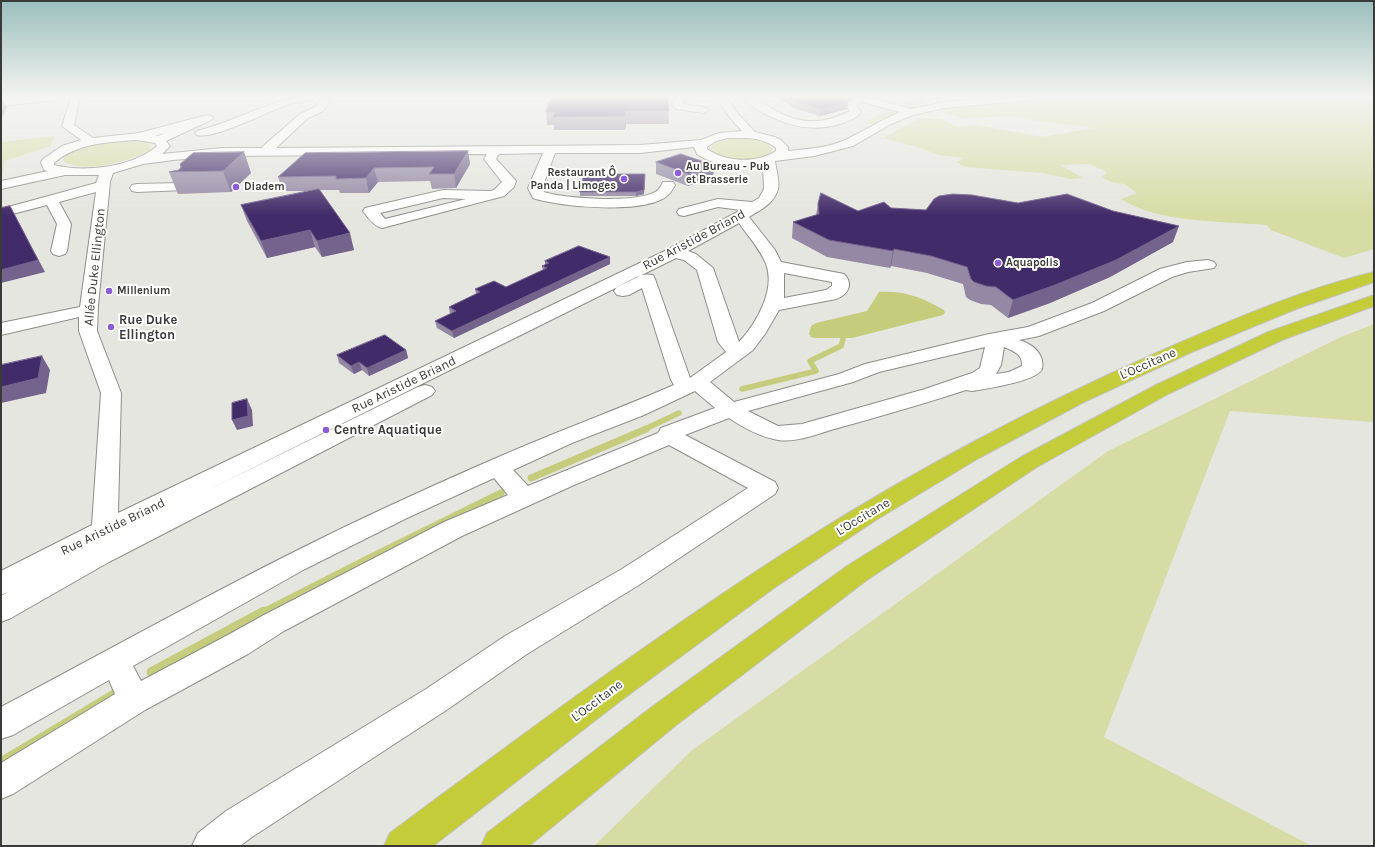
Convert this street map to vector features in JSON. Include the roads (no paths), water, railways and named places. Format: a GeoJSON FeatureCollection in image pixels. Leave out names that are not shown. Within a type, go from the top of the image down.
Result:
{"type":"FeatureCollection","features":[{"type":"Feature","properties":{"kind":"highway","name":"L'Occitane"},"geometry":{"type":"LineString","coordinates":[[403,846],[699,626],[817,545],[984,445],[1144,364],[1270,313],[1346,285],[1374,277]]}},
{"type":"Feature","properties":{"kind":"highway"},"geometry":{"type":"LineString","coordinates":[[502,844],[664,716],[857,573],[1029,462],[1163,389],[1275,336],[1374,300]]}},
{"type":"Feature","properties":{"kind":"street"},"geometry":{"type":"LineString","coordinates":[[82,137],[94,142]]}},
{"type":"Feature","properties":{"kind":"street"},"geometry":{"type":"LineString","coordinates":[[1,182],[24,174],[47,162],[61,152],[94,142],[133,137]]}},
{"type":"Feature","properties":{"kind":"street"},"geometry":{"type":"LineString","coordinates":[[139,137],[162,143],[222,152]]}},
{"type":"Feature","properties":{"kind":"street"},"geometry":{"type":"LineString","coordinates":[[1,213],[51,199],[105,178],[160,151],[162,143],[174,137]]}},
{"type":"Feature","properties":{"kind":"street"},"geometry":{"type":"LineString","coordinates":[[264,152],[281,137]]}},
{"type":"Feature","properties":{"kind":"street"},"geometry":{"type":"LineString","coordinates":[[704,149],[719,137]]}},
{"type":"Feature","properties":{"kind":"street"},"geometry":{"type":"LineString","coordinates":[[755,137],[772,140],[776,154]]}},
{"type":"Feature","properties":{"kind":"street"},"geometry":{"type":"LineString","coordinates":[[141,161],[173,156],[222,152],[264,152],[385,146],[445,150],[704,149],[720,160],[740,163],[776,154],[825,151],[849,143],[861,137]]}},
{"type":"Feature","properties":{"kind":"street"},"geometry":{"type":"LineString","coordinates":[[445,150],[454,139],[522,139],[545,150]]}},
{"type":"Feature","properties":{"kind":"street"},"geometry":{"type":"LineString","coordinates":[[489,195],[443,194],[370,211],[382,224],[499,193],[509,184],[509,181],[490,159],[494,150]]}},
{"type":"Feature","properties":{"kind":"street"},"geometry":{"type":"LineString","coordinates":[[545,150],[545,163],[535,188],[538,195],[547,199],[567,202],[634,202],[663,194],[668,185]]}},
{"type":"Feature","properties":{"kind":"street","name":"Rue Aristide Briand"},"geometry":{"type":"LineString","coordinates":[[1,584],[105,530],[417,387],[683,254],[714,230],[749,211],[768,197],[771,189],[770,182],[776,154]]}},
{"type":"Feature","properties":{"kind":"street"},"geometry":{"type":"LineString","coordinates":[[47,162],[49,167],[105,178]]}},
{"type":"Feature","properties":{"kind":"street"},"geometry":{"type":"LineString","coordinates":[[529,163],[560,163]]}},
{"type":"Feature","properties":{"kind":"street"},"geometry":{"type":"LineString","coordinates":[[740,163],[770,182]]}},
{"type":"Feature","properties":{"kind":"street"},"geometry":{"type":"LineString","coordinates":[[1,185],[65,171]]}},
{"type":"Feature","properties":{"kind":"street","name":"Allée Duke Ellington"},"geometry":{"type":"LineString","coordinates":[[105,178],[89,310],[88,331],[111,393],[105,530]]}},
{"type":"Feature","properties":{"kind":"street"},"geometry":{"type":"LineString","coordinates":[[137,188],[181,187]]}},
{"type":"Feature","properties":{"kind":"street"},"geometry":{"type":"LineString","coordinates":[[51,199],[64,224],[59,251]]}},
{"type":"Feature","properties":{"kind":"street"},"geometry":{"type":"LineString","coordinates":[[1,724],[295,562],[398,512],[498,467],[692,385],[738,353],[756,334],[772,306],[776,276],[774,266],[769,253],[758,238],[749,211],[718,204],[684,212]]}},
{"type":"Feature","properties":{"kind":"street"},"geometry":{"type":"LineString","coordinates":[[714,230],[758,238]]}},
{"type":"Feature","properties":{"kind":"street"},"geometry":{"type":"LineString","coordinates":[[683,254],[705,268],[728,342],[738,353]]}},
{"type":"Feature","properties":{"kind":"street"},"geometry":{"type":"LineString","coordinates":[[1,782],[134,700],[274,623],[453,529],[670,436],[669,433],[731,409],[846,378],[872,368],[996,339],[1029,341],[1166,273],[1188,267],[1208,265]]}},
{"type":"Feature","properties":{"kind":"street"},"geometry":{"type":"LineString","coordinates":[[772,306],[830,295],[836,293],[841,287],[841,281],[838,278],[774,266]]}},
{"type":"Feature","properties":{"kind":"street"},"geometry":{"type":"LineString","coordinates":[[643,274],[681,380],[692,385],[761,427],[777,433],[803,431],[951,389],[984,376],[988,371],[996,339]]}},
{"type":"Feature","properties":{"kind":"street"},"geometry":{"type":"LineString","coordinates":[[1,329],[89,310]]}},
{"type":"Feature","properties":{"kind":"street"},"geometry":{"type":"LineString","coordinates":[[951,389],[992,382],[1032,369],[1033,365],[1029,341]]}},
{"type":"Feature","properties":{"kind":"street"},"geometry":{"type":"LineString","coordinates":[[1,610],[100,555],[417,387]]}},
{"type":"Feature","properties":{"kind":"street"},"geometry":{"type":"LineString","coordinates":[[211,846],[239,824],[437,699],[516,644],[612,589],[766,488],[670,436]]}},
{"type":"Feature","properties":{"kind":"street"},"geometry":{"type":"LineString","coordinates":[[498,467],[524,498]]}},
{"type":"Feature","properties":{"kind":"street"},"geometry":{"type":"LineString","coordinates":[[115,660],[134,700]]}},
{"type":"Feature","properties":{"kind":"waterway"},"geometry":{"type":"LineString","coordinates":[[742,389],[816,371],[810,361],[841,346],[843,339]]}},
{"type":"Feature","properties":{"kind":"waterway"},"geometry":{"type":"LineString","coordinates":[[643,430],[679,413]]}},
{"type":"Feature","properties":{"kind":"waterway"},"geometry":{"type":"LineString","coordinates":[[531,478],[646,429]]}},
{"type":"Feature","properties":{"kind":"waterway"},"geometry":{"type":"LineString","coordinates":[[263,612],[501,493]]}},
{"type":"Feature","properties":{"kind":"waterway"},"geometry":{"type":"LineString","coordinates":[[151,672],[264,611]]}},
{"type":"Feature","properties":{"kind":"waterway"},"geometry":{"type":"LineString","coordinates":[[1,762],[114,694]]}},
{"type":"Feature","properties":{"kind":"place","name":"Au Bureau - Pub et Brasserie"},"geometry":{"type":"Point","coordinates":[678,173]}},
{"type":"Feature","properties":{"kind":"place","name":"Restaurant Ô Panda | Limoges"},"geometry":{"type":"Point","coordinates":[624,179]}},
{"type":"Feature","properties":{"kind":"place","name":"Diadem"},"geometry":{"type":"Point","coordinates":[236,187]}},
{"type":"Feature","properties":{"kind":"place","name":"Aquapolis"},"geometry":{"type":"Point","coordinates":[998,263]}},
{"type":"Feature","properties":{"kind":"place","name":"Millenium"},"geometry":{"type":"Point","coordinates":[109,291]}},
{"type":"Feature","properties":{"kind":"place","name":"Rue Duke Ellington"},"geometry":{"type":"Point","coordinates":[111,327]}},
{"type":"Feature","properties":{"kind":"place","name":"Centre Aquatique"},"geometry":{"type":"Point","coordinates":[326,430]}}]}
